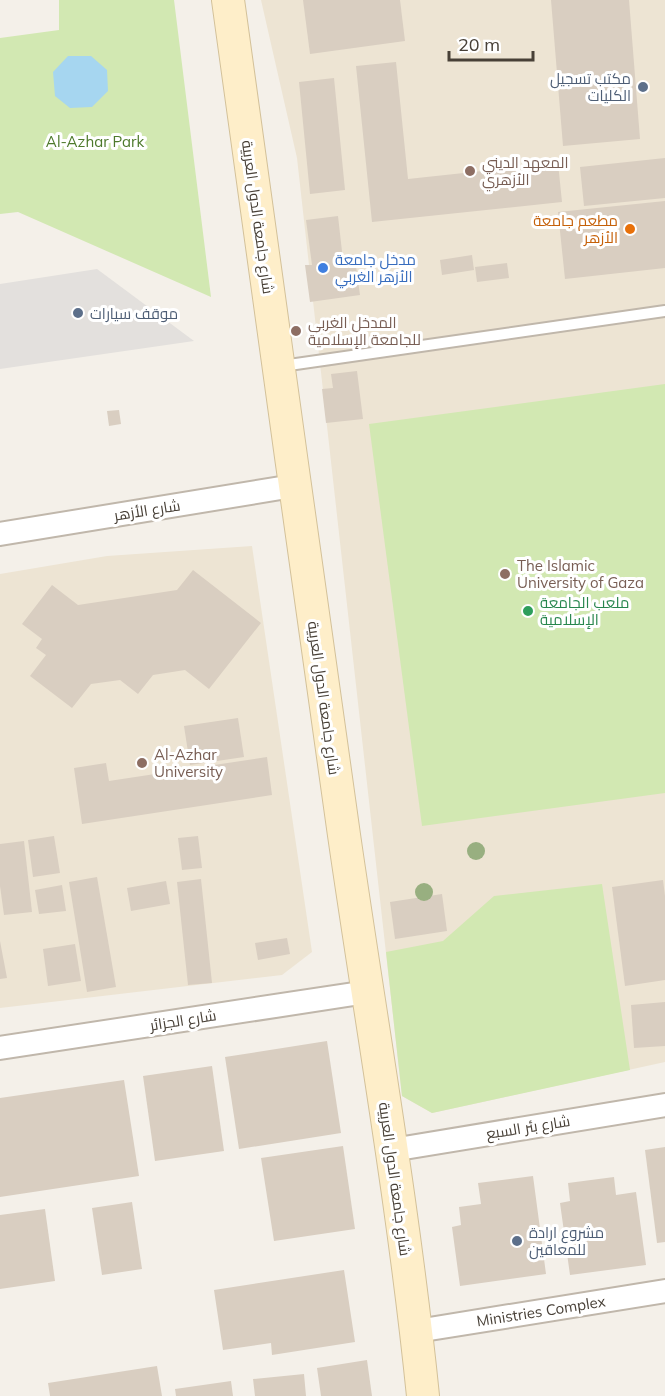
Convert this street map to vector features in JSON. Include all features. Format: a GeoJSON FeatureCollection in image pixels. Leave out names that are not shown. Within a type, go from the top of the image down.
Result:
{"type":"FeatureCollection","features":[{"type":"Feature","properties":{"kind":"main road","name":"شارع جامعة الدول العربية"},"geometry":{"type":"LineString","coordinates":[[228,0],[294,486],[392,1150],[417,1330],[423,1396]]}},
{"type":"Feature","properties":{"kind":"street","name":"شارع الأزهر"},"geometry":{"type":"LineString","coordinates":[[0,534],[294,486]]}},
{"type":"Feature","properties":{"kind":"street","name":"شارع الجزائر"},"geometry":{"type":"LineString","coordinates":[[0,1048],[367,992]]}},
{"type":"Feature","properties":{"kind":"street","name":"شارع بئر السبع"},"geometry":{"type":"LineString","coordinates":[[392,1150],[665,1104]]}},
{"type":"Feature","properties":{"kind":"street","name":"Ministries Complex"},"geometry":{"type":"LineString","coordinates":[[417,1330],[665,1291]]}},
{"type":"Feature","properties":{"kind":"lane"},"geometry":{"type":"LineString","coordinates":[[279,366],[665,311]]}},
{"type":"Feature","properties":{"kind":"shaded area","name":"The Islamic University of Gaza"},"geometry":{"type":"Polygon","coordinates":[[[261,0],[665,0],[665,1062],[432,1113],[402,1096],[297,158],[261,0]]]}},
{"type":"Feature","properties":{"kind":"shaded area","name":"موقف سيارات"},"geometry":{"type":"Polygon","coordinates":[[[97,269],[194,341],[0,369],[0,284],[97,269]]]}},
{"type":"Feature","properties":{"kind":"shaded area","name":"Al-Azhar University"},"geometry":{"type":"Polygon","coordinates":[[[252,546],[312,952],[282,975],[0,1008],[0,574],[107,556],[252,546]]]}},
{"type":"Feature","properties":{"kind":"green space","name":"Al-Azhar Park"},"geometry":{"type":"Polygon","coordinates":[[[59,0],[174,0],[211,297],[18,212],[0,214],[0,38],[59,30],[59,0]]]}},
{"type":"Feature","properties":{"kind":"green space","name":"ملعب الجامعة الإسلامية"},"geometry":{"type":"Polygon","coordinates":[[[665,384],[665,793],[422,826],[369,424],[665,384]]]}},
{"type":"Feature","properties":{"kind":"green space"},"geometry":{"type":"Polygon","coordinates":[[[602,884],[630,1070],[432,1113],[402,1096],[386,952],[443,941],[494,896],[602,884]]]}},
{"type":"Feature","properties":{"kind":"water"},"geometry":{"type":"Polygon","coordinates":[[[68,56],[91,56],[107,70],[108,91],[92,107],[70,108],[55,96],[53,72],[68,56]]]}},
{"type":"Feature","properties":{"kind":"building"},"geometry":{"type":"Polygon","coordinates":[[[303,0],[400,0],[405,41],[310,54],[303,0]]]}},
{"type":"Feature","properties":{"kind":"building"},"geometry":{"type":"Polygon","coordinates":[[[551,0],[629,0],[640,139],[563,146],[551,0]]]}},
{"type":"Feature","properties":{"kind":"building"},"geometry":{"type":"Polygon","coordinates":[[[396,62],[408,179],[558,163],[562,202],[372,222],[356,66],[396,62]]]}},
{"type":"Feature","properties":{"kind":"building"},"geometry":{"type":"Polygon","coordinates":[[[334,78],[345,190],[310,194],[299,82],[334,78]]]}},
{"type":"Feature","properties":{"kind":"building"},"geometry":{"type":"Polygon","coordinates":[[[665,158],[665,198],[584,206],[580,167],[665,158]]]}},
{"type":"Feature","properties":{"kind":"building"},"geometry":{"type":"Polygon","coordinates":[[[665,201],[665,268],[565,279],[558,212],[665,201]]]}},
{"type":"Feature","properties":{"kind":"building"},"geometry":{"type":"Polygon","coordinates":[[[338,216],[343,260],[355,259],[360,295],[310,302],[305,265],[312,265],[306,220],[338,216]]]}},
{"type":"Feature","properties":{"kind":"building"},"geometry":{"type":"Polygon","coordinates":[[[472,255],[474,270],[442,275],[440,260],[472,255]]]}},
{"type":"Feature","properties":{"kind":"building"},"geometry":{"type":"Polygon","coordinates":[[[507,263],[509,278],[477,282],[475,267],[507,263]]]}},
{"type":"Feature","properties":{"kind":"building"},"geometry":{"type":"Polygon","coordinates":[[[357,371],[363,419],[326,423],[322,389],[333,388],[331,374],[357,371]]]}},
{"type":"Feature","properties":{"kind":"building"},"geometry":{"type":"Polygon","coordinates":[[[119,410],[121,424],[109,426],[107,411],[119,410]]]}},
{"type":"Feature","properties":{"kind":"building"},"geometry":{"type":"Polygon","coordinates":[[[193,570],[261,623],[209,689],[185,670],[153,675],[138,694],[120,680],[91,684],[72,708],[30,676],[46,655],[36,648],[42,639],[22,624],[52,585],[78,605],[177,590],[193,570]]]}},
{"type":"Feature","properties":{"kind":"building"},"geometry":{"type":"Polygon","coordinates":[[[238,718],[244,757],[190,765],[184,726],[238,718]]]}},
{"type":"Feature","properties":{"kind":"building"},"geometry":{"type":"Polygon","coordinates":[[[267,757],[272,795],[82,824],[74,768],[106,763],[109,781],[267,757]]]}},
{"type":"Feature","properties":{"kind":"building"},"geometry":{"type":"Polygon","coordinates":[[[54,836],[60,873],[33,877],[28,840],[54,836]]]}},
{"type":"Feature","properties":{"kind":"building"},"geometry":{"type":"Polygon","coordinates":[[[198,836],[202,868],[182,870],[178,838],[198,836]]]}},
{"type":"Feature","properties":{"kind":"building"},"geometry":{"type":"Polygon","coordinates":[[[24,841],[32,912],[4,915],[0,886],[0,844],[24,841]]]}},
{"type":"Feature","properties":{"kind":"building"},"geometry":{"type":"Polygon","coordinates":[[[97,877],[116,987],[87,992],[69,882],[97,877]]]}},
{"type":"Feature","properties":{"kind":"building"},"geometry":{"type":"Polygon","coordinates":[[[201,879],[212,983],[188,985],[177,882],[201,879]]]}},
{"type":"Feature","properties":{"kind":"building"},"geometry":{"type":"Polygon","coordinates":[[[663,880],[665,980],[625,986],[612,887],[663,880]]]}},
{"type":"Feature","properties":{"kind":"building"},"geometry":{"type":"Polygon","coordinates":[[[166,881],[170,904],[131,911],[127,888],[166,881]]]}},
{"type":"Feature","properties":{"kind":"building"},"geometry":{"type":"Polygon","coordinates":[[[62,885],[66,911],[39,914],[35,890],[62,885]]]}},
{"type":"Feature","properties":{"kind":"building"},"geometry":{"type":"Polygon","coordinates":[[[442,894],[447,931],[395,939],[390,902],[442,894]]]}},
{"type":"Feature","properties":{"kind":"building"},"geometry":{"type":"Polygon","coordinates":[[[287,938],[290,954],[258,960],[255,943],[287,938]]]}},
{"type":"Feature","properties":{"kind":"building"},"geometry":{"type":"Polygon","coordinates":[[[0,941],[7,978],[0,979],[0,941]]]}},
{"type":"Feature","properties":{"kind":"building"},"geometry":{"type":"Polygon","coordinates":[[[75,944],[81,981],[48,986],[43,949],[75,944]]]}},
{"type":"Feature","properties":{"kind":"building"},"geometry":{"type":"Polygon","coordinates":[[[665,1002],[665,1046],[634,1048],[631,1005],[665,1002]]]}},
{"type":"Feature","properties":{"kind":"building"},"geometry":{"type":"Polygon","coordinates":[[[327,1041],[341,1133],[239,1149],[225,1057],[327,1041]]]}},
{"type":"Feature","properties":{"kind":"building"},"geometry":{"type":"Polygon","coordinates":[[[212,1066],[224,1151],[155,1161],[143,1076],[212,1066]]]}},
{"type":"Feature","properties":{"kind":"building"},"geometry":{"type":"Polygon","coordinates":[[[124,1080],[139,1176],[0,1197],[0,1098],[124,1080]]]}},
{"type":"Feature","properties":{"kind":"building"},"geometry":{"type":"Polygon","coordinates":[[[343,1146],[355,1229],[274,1241],[261,1158],[343,1146]]]}},
{"type":"Feature","properties":{"kind":"building"},"geometry":{"type":"Polygon","coordinates":[[[665,1147],[665,1242],[657,1243],[645,1150],[665,1147]]]}},
{"type":"Feature","properties":{"kind":"building"},"geometry":{"type":"Polygon","coordinates":[[[533,1176],[546,1274],[460,1286],[452,1227],[461,1225],[459,1207],[481,1204],[478,1183],[533,1176]]]}},
{"type":"Feature","properties":{"kind":"building"},"geometry":{"type":"Polygon","coordinates":[[[614,1177],[616,1195],[636,1192],[646,1265],[570,1275],[560,1203],[570,1201],[568,1183],[614,1177]]]}},
{"type":"Feature","properties":{"kind":"building"},"geometry":{"type":"Polygon","coordinates":[[[132,1202],[142,1269],[102,1275],[92,1208],[132,1202]]]}},
{"type":"Feature","properties":{"kind":"building"},"geometry":{"type":"Polygon","coordinates":[[[45,1209],[55,1281],[0,1289],[0,1215],[45,1209]]]}},
{"type":"Feature","properties":{"kind":"building"},"geometry":{"type":"Polygon","coordinates":[[[344,1270],[355,1342],[272,1355],[271,1343],[223,1350],[214,1290],[344,1270]]]}},
{"type":"Feature","properties":{"kind":"building"},"geometry":{"type":"Polygon","coordinates":[[[367,1360],[372,1396],[321,1396],[317,1368],[367,1360]]]}},
{"type":"Feature","properties":{"kind":"building"},"geometry":{"type":"Polygon","coordinates":[[[157,1366],[162,1396],[50,1396],[48,1383],[157,1366]]]}},
{"type":"Feature","properties":{"kind":"building"},"geometry":{"type":"Polygon","coordinates":[[[304,1374],[306,1396],[255,1396],[253,1379],[304,1374]]]}},
{"type":"Feature","properties":{"kind":"building"},"geometry":{"type":"Polygon","coordinates":[[[231,1381],[233,1396],[176,1396],[175,1389],[231,1381]]]}},
{"type":"Feature","properties":{"kind":"place","name":"مكتب تسجيل الكليات"},"geometry":{"type":"Point","coordinates":[643,87]}},
{"type":"Feature","properties":{"kind":"place","name":"المعهد الديني الأزهري"},"geometry":{"type":"Point","coordinates":[470,171]}},
{"type":"Feature","properties":{"kind":"place","name":"مطعم جامعة الأزهر"},"geometry":{"type":"Point","coordinates":[630,229]}},
{"type":"Feature","properties":{"kind":"place","name":"مدخل جامعة الأزهر الغربي"},"geometry":{"type":"Point","coordinates":[323,268]}},
{"type":"Feature","properties":{"kind":"place","name":"موقف سيارات"},"geometry":{"type":"Point","coordinates":[78,313]}},
{"type":"Feature","properties":{"kind":"place","name":"المدخل الغربي للجامعة الإسلامية"},"geometry":{"type":"Point","coordinates":[296,331]}},
{"type":"Feature","properties":{"kind":"place","name":"The Islamic University of Gaza"},"geometry":{"type":"Point","coordinates":[505,574]}},
{"type":"Feature","properties":{"kind":"place","name":"ملعب الجامعة الإسلامية"},"geometry":{"type":"Point","coordinates":[528,611]}},
{"type":"Feature","properties":{"kind":"place","name":"Al-Azhar University"},"geometry":{"type":"Point","coordinates":[142,763]}},
{"type":"Feature","properties":{"kind":"place","name":"مشروع ارادة للمعاقين"},"geometry":{"type":"Point","coordinates":[517,1241]}}]}
